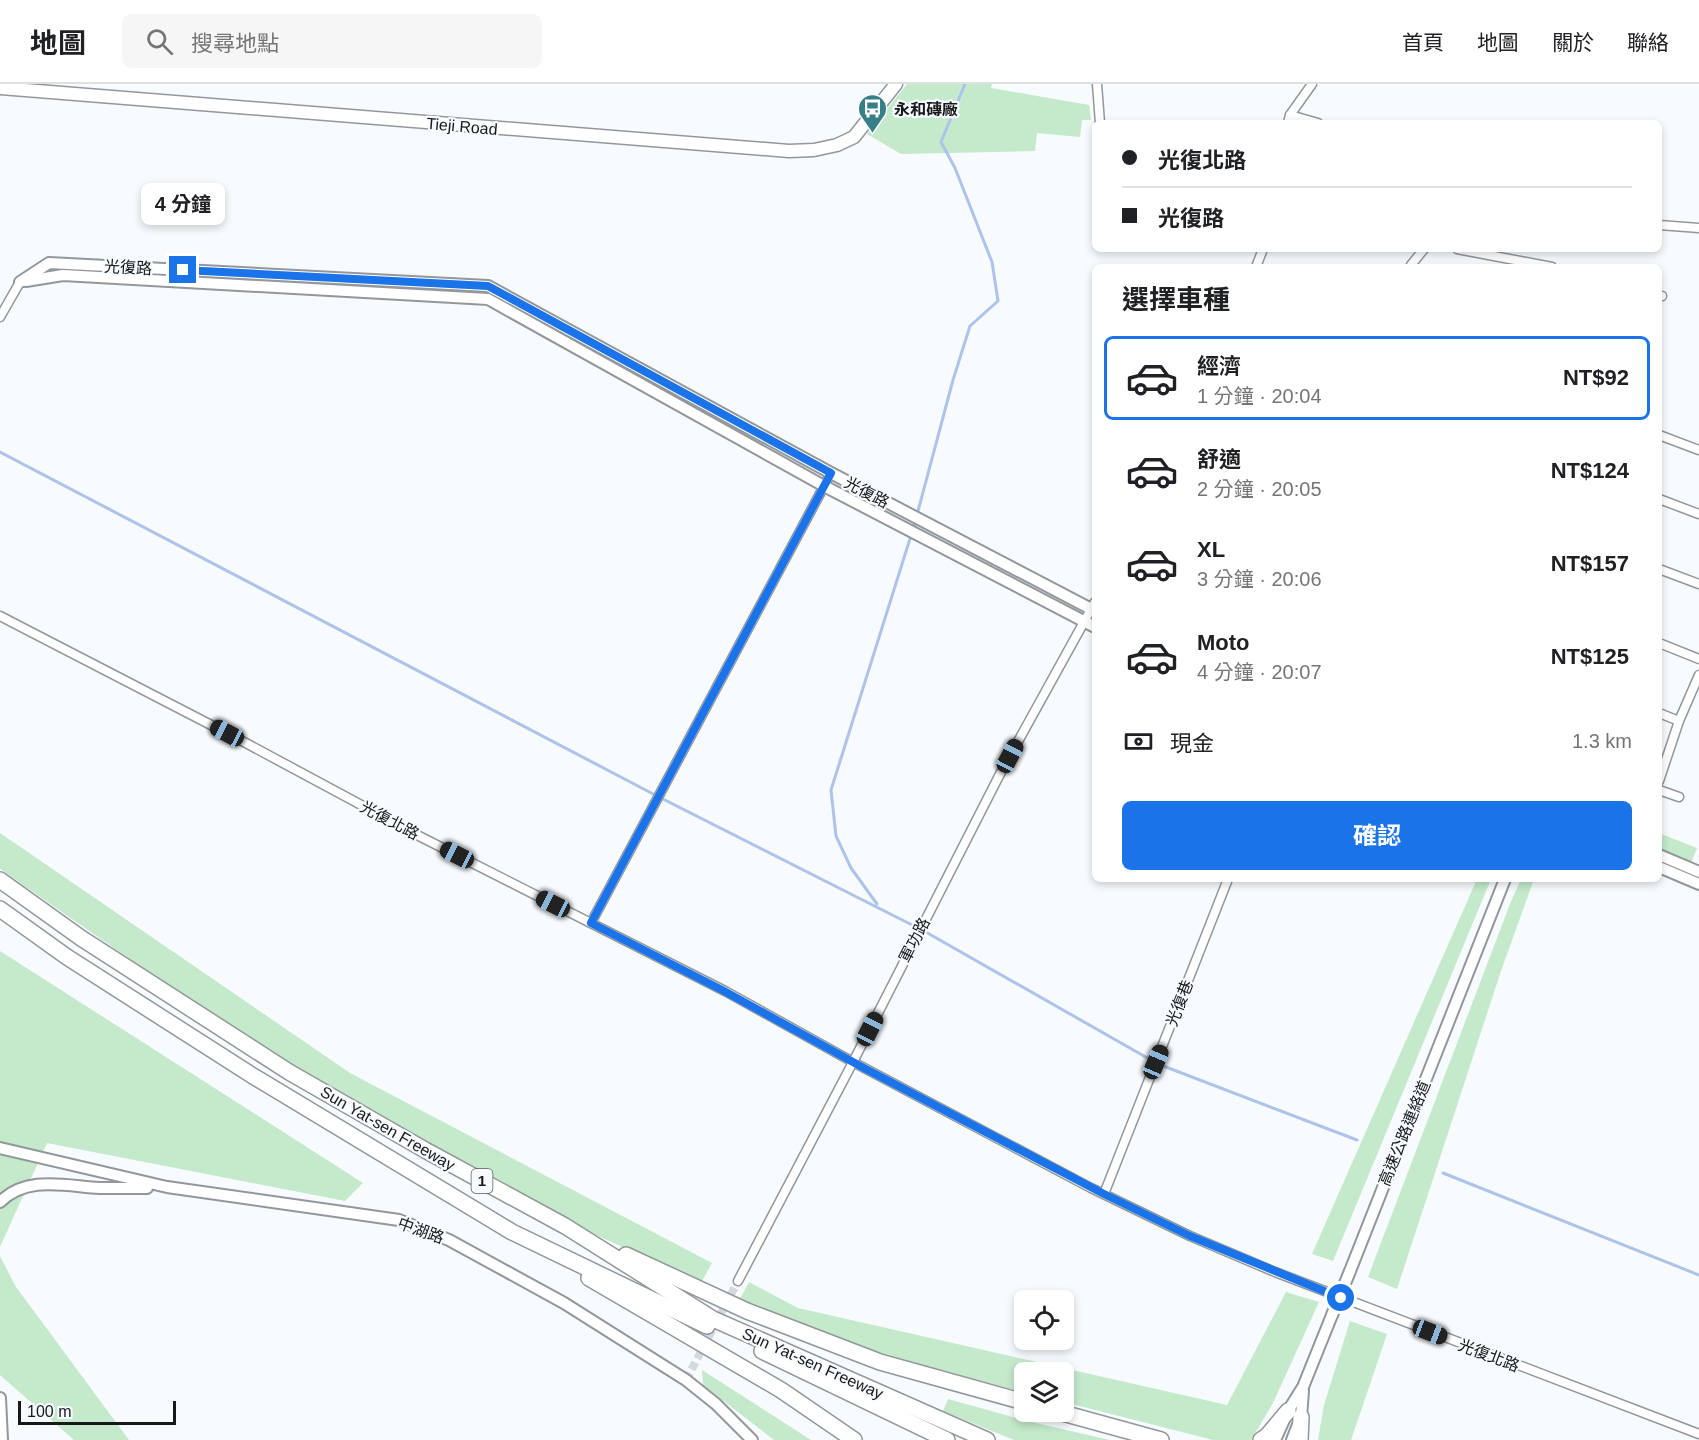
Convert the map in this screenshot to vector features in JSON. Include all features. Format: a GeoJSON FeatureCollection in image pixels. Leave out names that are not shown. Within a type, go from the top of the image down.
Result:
{"type":"FeatureCollection","features":[{"type":"Feature","properties":{"kind":"highway","name":"Sun Yat-sen Freeway"},"geometry":{"type":"LineString","coordinates":[[0,880],[81,938],[289,1072],[425,1150],[565,1226],[713,1319],[987,1440]]}},
{"type":"Feature","properties":{"kind":"highway","name":"Sun Yat-sen Freeway"},"geometry":{"type":"LineString","coordinates":[[0,909],[67,957],[254,1076],[512,1232],[947,1440]]}},
{"type":"Feature","properties":{"kind":"highway"},"geometry":{"type":"LineString","coordinates":[[565,1226],[747,1311],[880,1362],[1014,1399]]}},
{"type":"Feature","properties":{"kind":"highway"},"geometry":{"type":"LineString","coordinates":[[512,1232],[644,1312],[781,1390],[854,1440]]}},
{"type":"Feature","properties":{"kind":"highway"},"geometry":{"type":"LineString","coordinates":[[1261,1440],[1294,1414],[1300,1440]]}},
{"type":"Feature","properties":{"kind":"highway"},"geometry":{"type":"LineString","coordinates":[[1074,1416],[1161,1440]]}},
{"type":"Feature","properties":{"kind":"main road","name":"Tieji Road"},"geometry":{"type":"LineString","coordinates":[[0,88],[789,151],[814,150],[837,145],[854,137],[896,84]]}},
{"type":"Feature","properties":{"kind":"street"},"geometry":{"type":"LineString","coordinates":[[1097,84],[1100,120]]}},
{"type":"Feature","properties":{"kind":"street"},"geometry":{"type":"LineString","coordinates":[[1289,119],[1312,84]]}},
{"type":"Feature","properties":{"kind":"street"},"geometry":{"type":"LineString","coordinates":[[1662,225],[1699,228]]}},
{"type":"Feature","properties":{"kind":"street"},"geometry":{"type":"LineString","coordinates":[[1473,252],[1536,264]]}},
{"type":"Feature","properties":{"kind":"street","name":"光復路"},"geometry":{"type":"LineString","coordinates":[[0,317],[20,282],[49,263],[488,286],[831,473],[1092,606]]}},
{"type":"Feature","properties":{"kind":"street","name":"光復路"},"geometry":{"type":"LineString","coordinates":[[20,282],[63,275],[488,299],[824,486],[1092,626]]}},
{"type":"Feature","properties":{"kind":"street"},"geometry":{"type":"LineString","coordinates":[[1662,436],[1699,450]]}},
{"type":"Feature","properties":{"kind":"street"},"geometry":{"type":"LineString","coordinates":[[591,923],[831,473]]}},
{"type":"Feature","properties":{"kind":"street"},"geometry":{"type":"LineString","coordinates":[[1662,500],[1699,514]]}},
{"type":"Feature","properties":{"kind":"street"},"geometry":{"type":"LineString","coordinates":[[1662,570],[1699,584]]}},
{"type":"Feature","properties":{"kind":"street","name":"軍功路"},"geometry":{"type":"LineString","coordinates":[[738,1281],[1030,718],[1092,610]]}},
{"type":"Feature","properties":{"kind":"street","name":"光復北路"},"geometry":{"type":"LineString","coordinates":[[0,616],[244,742],[419,836],[724,991],[853,1062],[1104,1194],[1190,1236],[1275,1272],[1699,1434]]}},
{"type":"Feature","properties":{"kind":"street"},"geometry":{"type":"LineString","coordinates":[[1662,644],[1699,659]]}},
{"type":"Feature","properties":{"kind":"street"},"geometry":{"type":"LineString","coordinates":[[1662,772],[1699,675]]}},
{"type":"Feature","properties":{"kind":"street"},"geometry":{"type":"LineString","coordinates":[[1662,714],[1680,721]]}},
{"type":"Feature","properties":{"kind":"street"},"geometry":{"type":"LineString","coordinates":[[1662,791],[1679,797]]}},
{"type":"Feature","properties":{"kind":"street"},"geometry":{"type":"LineString","coordinates":[[1662,857],[1698,876]]}},
{"type":"Feature","properties":{"kind":"street"},"geometry":{"type":"LineString","coordinates":[[1662,868],[1698,876]]}},
{"type":"Feature","properties":{"kind":"street","name":"光復巷"},"geometry":{"type":"LineString","coordinates":[[1104,1194],[1227,882]]}},
{"type":"Feature","properties":{"kind":"street","name":"高速公路連絡道"},"geometry":{"type":"LineString","coordinates":[[1292,1440],[1294,1414],[1303,1387],[1503,882]]}},
{"type":"Feature","properties":{"kind":"street","name":"中湖路"},"geometry":{"type":"LineString","coordinates":[[0,1148],[167,1188],[399,1220],[449,1240],[564,1302],[686,1380],[716,1404],[752,1440]]}},
{"type":"Feature","properties":{"kind":"street"},"geometry":{"type":"LineString","coordinates":[[0,1202],[9,1192],[43,1183],[100,1188],[167,1188]]}},
{"type":"Feature","properties":{"kind":"street"},"geometry":{"type":"LineString","coordinates":[[0,1398],[2,1440]]}},
{"type":"Feature","properties":{"kind":"street","name":"高速公路連絡道"},"geometry":{"type":"LineString","coordinates":[[1275,1440],[1294,1414]]}},
{"type":"Feature","properties":{"kind":"green space"},"geometry":{"type":"Polygon","coordinates":[[[907,84],[992,84],[991,88],[1089,105],[1091,120],[1082,120],[1080,137],[1037,133],[1035,151],[901,154],[867,134],[907,84]]]}},
{"type":"Feature","properties":{"kind":"green space"},"geometry":{"type":"Polygon","coordinates":[[[0,833],[350,1073],[712,1263],[701,1283],[509,1195],[288,1069],[0,869],[0,833]]]}},
{"type":"Feature","properties":{"kind":"green space"},"geometry":{"type":"Polygon","coordinates":[[[1662,834],[1697,848],[1691,863],[1662,851],[1662,834]]]}},
{"type":"Feature","properties":{"kind":"green space"},"geometry":{"type":"Polygon","coordinates":[[[1476,882],[1490,882],[1333,1261],[1312,1254],[1476,882]]]}},
{"type":"Feature","properties":{"kind":"green space"},"geometry":{"type":"Polygon","coordinates":[[[1520,882],[1533,882],[1500,974],[1397,1289],[1368,1277],[1520,882]]]}},
{"type":"Feature","properties":{"kind":"green space"},"geometry":{"type":"Polygon","coordinates":[[[0,951],[363,1183],[345,1201],[47,1143],[0,1247],[0,951]]]}},
{"type":"Feature","properties":{"kind":"green space"},"geometry":{"type":"Polygon","coordinates":[[[0,1256],[16,1287],[129,1440],[74,1440],[0,1375],[0,1256]]]}},
{"type":"Feature","properties":{"kind":"green space"},"geometry":{"type":"Polygon","coordinates":[[[749,1282],[798,1308],[1037,1362],[1014,1362],[1014,1389],[844,1341],[740,1299],[749,1282]]]}},
{"type":"Feature","properties":{"kind":"green space"},"geometry":{"type":"Polygon","coordinates":[[[1286,1292],[1319,1302],[1273,1403],[1251,1440],[1213,1440],[1074,1405],[1074,1370],[1227,1405],[1286,1292]]]}},
{"type":"Feature","properties":{"kind":"green space"},"geometry":{"type":"Polygon","coordinates":[[[1350,1321],[1387,1334],[1351,1440],[1318,1440],[1324,1405],[1350,1321]]]}},
{"type":"Feature","properties":{"kind":"green space"},"geometry":{"type":"Polygon","coordinates":[[[702,1370],[811,1440],[774,1440],[703,1385],[702,1370]]]}},
{"type":"Feature","properties":{"kind":"green space"},"geometry":{"type":"Polygon","coordinates":[[[948,1399],[1014,1417],[1014,1422],[1031,1422],[1110,1440],[1014,1440],[943,1411],[948,1399]]]}},
{"type":"Feature","properties":{"kind":"waterway"},"geometry":{"type":"LineString","coordinates":[[877,904],[851,868],[836,836],[831,790],[914,526],[953,380],[970,326],[998,301],[992,262],[955,168],[941,142],[965,84]]}},
{"type":"Feature","properties":{"kind":"waterway"},"geometry":{"type":"LineString","coordinates":[[0,452],[657,796],[924,931],[1158,1064],[1357,1140]]}},
{"type":"Feature","properties":{"kind":"waterway"},"geometry":{"type":"LineString","coordinates":[[1443,1173],[1699,1275]]}},
{"type":"Feature","properties":{"kind":"tunnel"},"geometry":{"type":"LineString","coordinates":[[686,1380],[738,1281]]}},
{"type":"Feature","properties":{"kind":"place","name":"永和磚廠"},"geometry":{"type":"Point","coordinates":[873,134]}},
{"type":"Feature","properties":{"kind":"route"},"geometry":{"type":"LineString","coordinates":[[183,270],[488,286],[831,473],[591,923],[724,991],[862,1067],[1104,1194],[1190,1236],[1341,1298]]}}]}
